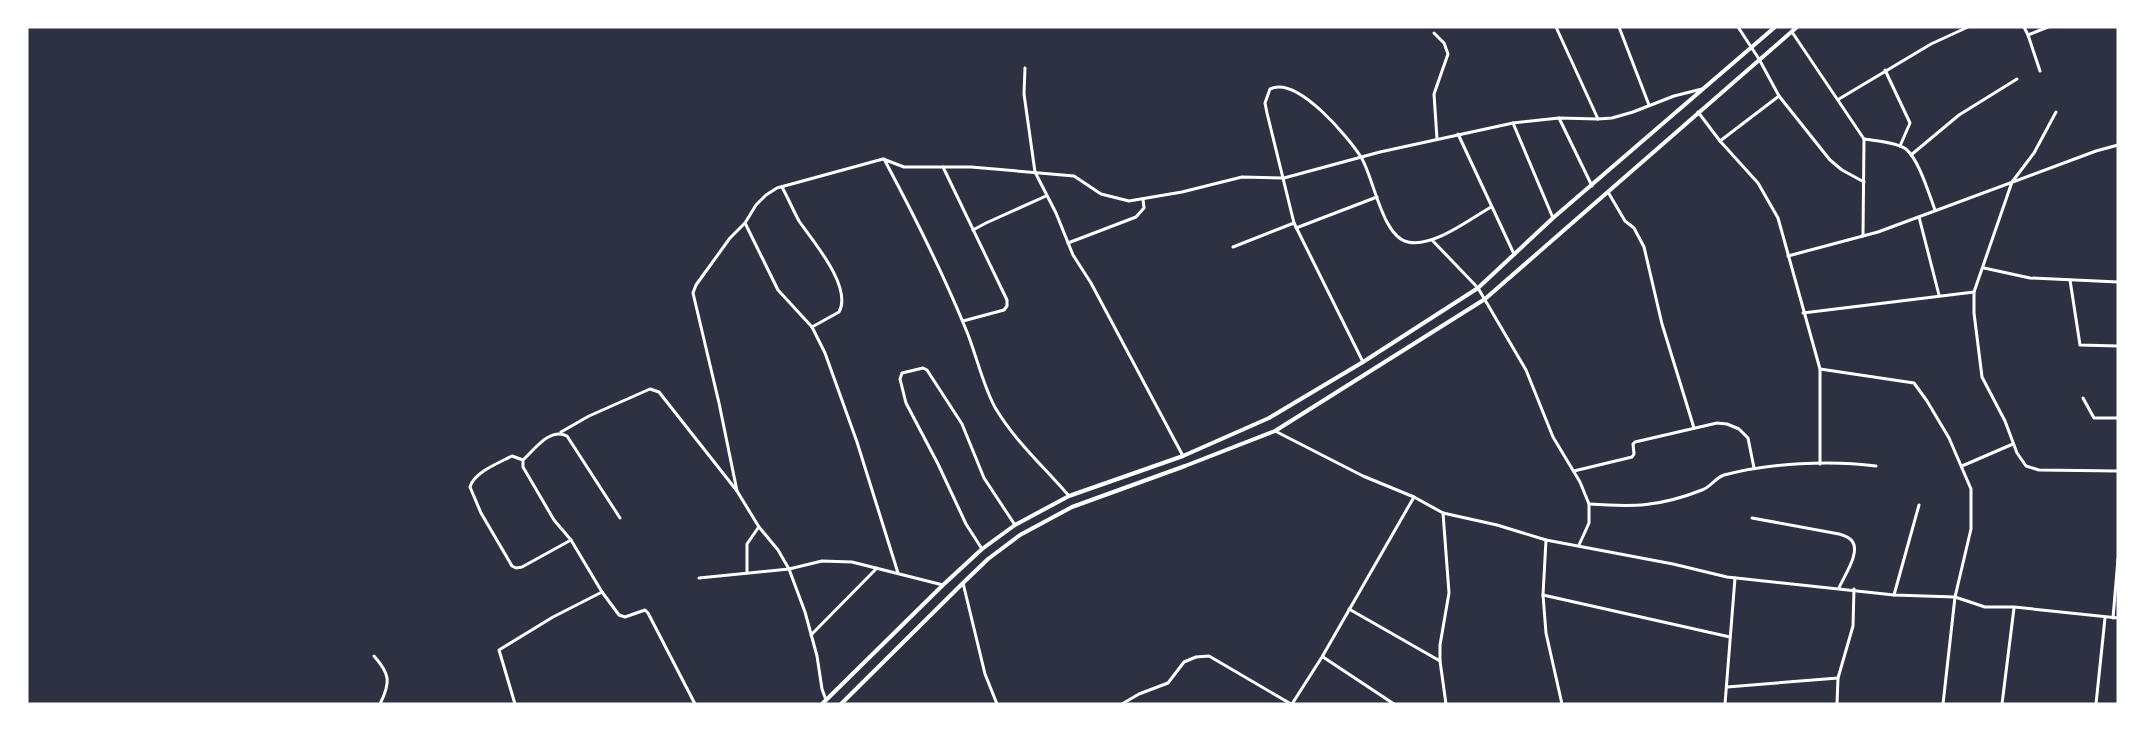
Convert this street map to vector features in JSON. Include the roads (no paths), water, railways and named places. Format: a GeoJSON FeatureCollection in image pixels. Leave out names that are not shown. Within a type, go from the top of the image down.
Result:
{"type":"FeatureCollection","features":[{"type":"Feature","properties":{"kind":"street"},"geometry":{"type":"LineString","coordinates":[[1556,27],[1598,119]]}},
{"type":"Feature","properties":{"kind":"street"},"geometry":{"type":"LineString","coordinates":[[1619,27],[1649,105]]}},
{"type":"Feature","properties":{"kind":"street"},"geometry":{"type":"LineString","coordinates":[[1738,27],[1779,96],[1836,166],[1864,182]]}},
{"type":"Feature","properties":{"kind":"street"},"geometry":{"type":"LineString","coordinates":[[824,702],[981,549],[1015,525],[1069,496],[1183,456],[1269,418],[1363,362],[1478,288],[1553,218],[1775,27]]}},
{"type":"Feature","properties":{"kind":"street"},"geometry":{"type":"LineString","coordinates":[[841,704],[988,559],[1020,535],[1072,507],[1275,431],[1485,299],[1797,27]]}},
{"type":"Feature","properties":{"kind":"street"},"geometry":{"type":"LineString","coordinates":[[1839,99],[1931,44],[1968,27]]}},
{"type":"Feature","properties":{"kind":"street"},"geometry":{"type":"LineString","coordinates":[[2024,27],[2040,71]]}},
{"type":"Feature","properties":{"kind":"street"},"geometry":{"type":"LineString","coordinates":[[2028,35],[2048,27]]}},
{"type":"Feature","properties":{"kind":"street"},"geometry":{"type":"LineString","coordinates":[[1792,31],[1864,139],[1863,236]]}},
{"type":"Feature","properties":{"kind":"street"},"geometry":{"type":"LineString","coordinates":[[1434,33],[1444,43],[1448,54],[1434,94],[1437,139]]}},
{"type":"Feature","properties":{"kind":"street"},"geometry":{"type":"LineString","coordinates":[[1025,68],[1024,94],[1035,172],[1073,255],[1091,283],[1183,456]]}},
{"type":"Feature","properties":{"kind":"street"},"geometry":{"type":"LineString","coordinates":[[1885,70],[1910,123],[1900,146]]}},
{"type":"Feature","properties":{"kind":"street"},"geometry":{"type":"LineString","coordinates":[[1911,155],[1959,115],[2017,79]]}},
{"type":"Feature","properties":{"kind":"street"},"geometry":{"type":"LineString","coordinates":[[1363,362],[1294,223],[1265,103],[1267,93],[1274,87],[1286,88],[1316,105],[1361,158],[1391,229],[1401,240],[1410,243],[1432,240],[1491,207]]}},
{"type":"Feature","properties":{"kind":"street"},"geometry":{"type":"LineString","coordinates":[[737,491],[693,293],[696,285],[745,223],[756,205],[766,195],[782,187],[883,159],[904,167],[971,167],[1074,176],[1101,194],[1122,201],[1143,199],[1242,177],[1284,178],[1437,139],[1513,123],[1559,118],[1598,119],[1623,115],[1703,88]]}},
{"type":"Feature","properties":{"kind":"street"},"geometry":{"type":"LineString","coordinates":[[1720,141],[1779,96]]}},
{"type":"Feature","properties":{"kind":"street"},"geometry":{"type":"LineString","coordinates":[[1698,112],[1720,141],[1758,183],[1778,218],[1820,369],[1820,464]]}},
{"type":"Feature","properties":{"kind":"street"},"geometry":{"type":"LineString","coordinates":[[2056,112],[2034,153],[2012,182],[1974,292],[1974,313],[1982,377],[2006,421],[2013,444],[2026,466],[2118,471]]}},
{"type":"Feature","properties":{"kind":"street"},"geometry":{"type":"LineString","coordinates":[[1559,118],[1592,186]]}},
{"type":"Feature","properties":{"kind":"street"},"geometry":{"type":"LineString","coordinates":[[1513,123],[1553,218]]}},
{"type":"Feature","properties":{"kind":"street"},"geometry":{"type":"LineString","coordinates":[[1458,134],[1515,255]]}},
{"type":"Feature","properties":{"kind":"street"},"geometry":{"type":"LineString","coordinates":[[1864,139],[1900,146],[1911,155],[1935,210]]}},
{"type":"Feature","properties":{"kind":"street"},"geometry":{"type":"LineString","coordinates":[[1788,256],[1863,236],[2118,145]]}},
{"type":"Feature","properties":{"kind":"street"},"geometry":{"type":"LineString","coordinates":[[883,159],[963,321],[995,408],[1069,496]]}},
{"type":"Feature","properties":{"kind":"street"},"geometry":{"type":"LineString","coordinates":[[943,167],[1007,300],[1004,310],[963,321]]}},
{"type":"Feature","properties":{"kind":"street"},"geometry":{"type":"LineString","coordinates":[[782,187],[799,220],[826,258],[837,281],[842,300],[838,312],[812,327]]}},
{"type":"Feature","properties":{"kind":"street"},"geometry":{"type":"LineString","coordinates":[[1608,192],[1625,221],[1634,228],[1644,247],[1662,324],[1694,428]]}},
{"type":"Feature","properties":{"kind":"street"},"geometry":{"type":"LineString","coordinates":[[973,231],[1046,196]]}},
{"type":"Feature","properties":{"kind":"street"},"geometry":{"type":"LineString","coordinates":[[1296,228],[1377,197]]}},
{"type":"Feature","properties":{"kind":"street"},"geometry":{"type":"LineString","coordinates":[[1068,243],[1136,217],[1143,208],[1143,199]]}},
{"type":"Feature","properties":{"kind":"street"},"geometry":{"type":"LineString","coordinates":[[1919,217],[1939,295]]}},
{"type":"Feature","properties":{"kind":"street"},"geometry":{"type":"LineString","coordinates":[[745,223],[778,290],[812,327],[825,353],[857,442],[898,573]]}},
{"type":"Feature","properties":{"kind":"street"},"geometry":{"type":"LineString","coordinates":[[1233,247],[1294,223]]}},
{"type":"Feature","properties":{"kind":"street"},"geometry":{"type":"LineString","coordinates":[[1432,240],[1478,288],[1526,370],[1554,437],[1574,471],[1589,504],[1589,523],[1579,545]]}},
{"type":"Feature","properties":{"kind":"street"},"geometry":{"type":"LineString","coordinates":[[1984,268],[2030,278],[2118,282]]}},
{"type":"Feature","properties":{"kind":"street"},"geometry":{"type":"LineString","coordinates":[[2070,280],[2080,345],[2118,346]]}},
{"type":"Feature","properties":{"kind":"street"},"geometry":{"type":"LineString","coordinates":[[1803,313],[1974,292]]}},
{"type":"Feature","properties":{"kind":"street"},"geometry":{"type":"LineString","coordinates":[[981,549],[966,524],[906,403],[900,379],[902,373],[923,368],[927,370],[962,424],[984,478],[1015,525]]}},
{"type":"Feature","properties":{"kind":"street"},"geometry":{"type":"LineString","coordinates":[[1820,369],[1914,383],[1949,438],[1971,489],[1971,530],[1955,597],[1942,704]]}},
{"type":"Feature","properties":{"kind":"street"},"geometry":{"type":"LineString","coordinates":[[695,704],[648,613],[645,610],[621,617],[602,592],[571,540],[544,504],[523,467],[524,460],[548,436],[561,432],[589,416],[650,389],[659,392],[737,491],[789,569],[812,635],[824,702]]}},
{"type":"Feature","properties":{"kind":"street"},"geometry":{"type":"LineString","coordinates":[[2083,398],[2094,418],[2118,418]]}},
{"type":"Feature","properties":{"kind":"street"},"geometry":{"type":"LineString","coordinates":[[1574,471],[1632,457],[1635,442],[1717,423],[1739,429],[1748,438],[1754,468]]}},
{"type":"Feature","properties":{"kind":"street"},"geometry":{"type":"LineString","coordinates":[[1275,431],[1363,476],[1414,497],[1443,513],[1497,525],[1546,540],[1735,578],[1894,595],[1955,597],[1985,607],[2014,607],[2118,618]]}},
{"type":"Feature","properties":{"kind":"street"},"geometry":{"type":"LineString","coordinates":[[561,432],[567,436],[620,518]]}},
{"type":"Feature","properties":{"kind":"street"},"geometry":{"type":"LineString","coordinates":[[1962,466],[2013,444]]}},
{"type":"Feature","properties":{"kind":"street"},"geometry":{"type":"LineString","coordinates":[[524,460],[512,456],[471,482],[470,487],[481,513],[512,566],[522,567],[571,540]]}},
{"type":"Feature","properties":{"kind":"street"},"geometry":{"type":"LineString","coordinates":[[1589,504],[1650,506],[1702,491],[1720,477],[1754,468],[1852,463],[1876,466]]}},
{"type":"Feature","properties":{"kind":"street"},"geometry":{"type":"LineString","coordinates":[[1122,704],[1139,694],[1164,685],[1184,662],[1209,656],[1292,704],[1322,657],[1414,497]]}},
{"type":"Feature","properties":{"kind":"street"},"geometry":{"type":"LineString","coordinates":[[1894,595],[1919,506]]}},
{"type":"Feature","properties":{"kind":"street"},"geometry":{"type":"LineString","coordinates":[[1443,513],[1449,593],[1440,645],[1440,662],[1446,704]]}},
{"type":"Feature","properties":{"kind":"street"},"geometry":{"type":"LineString","coordinates":[[1752,519],[1851,538],[1854,553],[1839,588]]}},
{"type":"Feature","properties":{"kind":"street"},"geometry":{"type":"LineString","coordinates":[[747,573],[747,544],[759,527]]}},
{"type":"Feature","properties":{"kind":"street"},"geometry":{"type":"LineString","coordinates":[[1546,540],[1543,595],[1546,633],[1562,704]]}},
{"type":"Feature","properties":{"kind":"street"},"geometry":{"type":"LineString","coordinates":[[2113,618],[2118,559]]}},
{"type":"Feature","properties":{"kind":"street"},"geometry":{"type":"LineString","coordinates":[[699,578],[789,569],[822,561],[852,562],[943,585]]}},
{"type":"Feature","properties":{"kind":"street"},"geometry":{"type":"LineString","coordinates":[[812,635],[877,568]]}},
{"type":"Feature","properties":{"kind":"street"},"geometry":{"type":"LineString","coordinates":[[1725,704],[1735,578]]}},
{"type":"Feature","properties":{"kind":"street"},"geometry":{"type":"LineString","coordinates":[[963,583],[985,674],[997,704]]}},
{"type":"Feature","properties":{"kind":"street"},"geometry":{"type":"LineString","coordinates":[[1837,704],[1838,678],[1853,626],[1854,589]]}},
{"type":"Feature","properties":{"kind":"street"},"geometry":{"type":"LineString","coordinates":[[515,704],[499,650],[562,612],[602,592]]}},
{"type":"Feature","properties":{"kind":"street"},"geometry":{"type":"LineString","coordinates":[[1543,595],[1730,637]]}},
{"type":"Feature","properties":{"kind":"street"},"geometry":{"type":"LineString","coordinates":[[2002,704],[2014,607]]}},
{"type":"Feature","properties":{"kind":"street"},"geometry":{"type":"LineString","coordinates":[[1349,609],[1440,662]]}},
{"type":"Feature","properties":{"kind":"street"},"geometry":{"type":"LineString","coordinates":[[2096,704],[2105,618]]}},
{"type":"Feature","properties":{"kind":"street"},"geometry":{"type":"LineString","coordinates":[[374,656],[386,668],[388,675],[380,704]]}},
{"type":"Feature","properties":{"kind":"street"},"geometry":{"type":"LineString","coordinates":[[1322,657],[1394,704]]}},
{"type":"Feature","properties":{"kind":"street"},"geometry":{"type":"LineString","coordinates":[[1726,687],[1838,678]]}}]}
